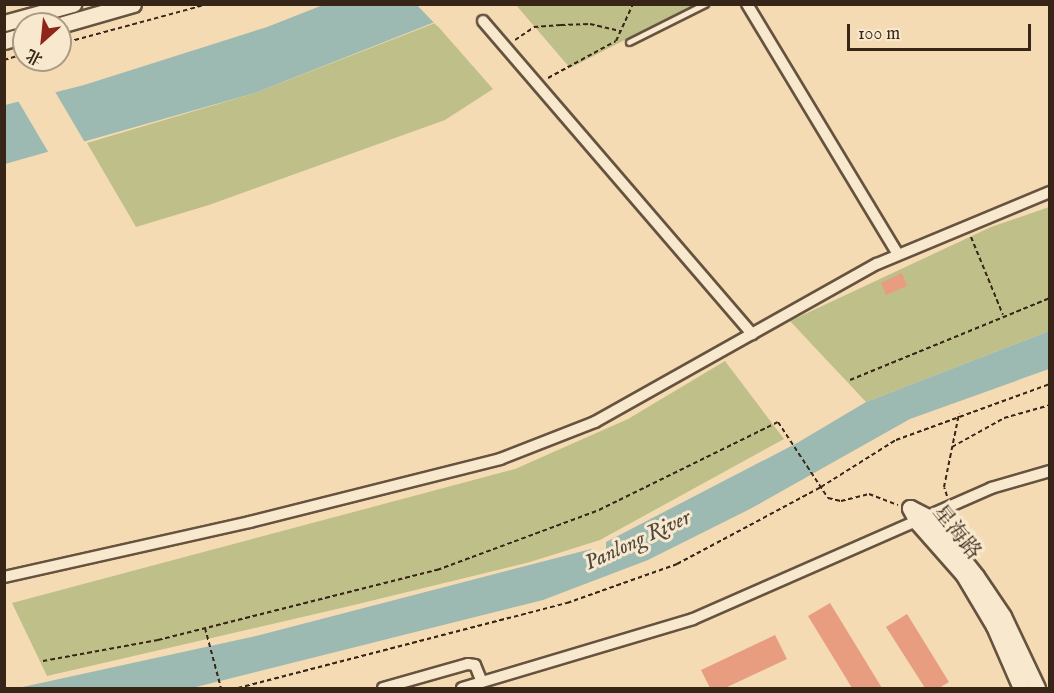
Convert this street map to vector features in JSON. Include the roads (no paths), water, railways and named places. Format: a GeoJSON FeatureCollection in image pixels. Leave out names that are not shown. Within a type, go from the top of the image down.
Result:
{"type":"FeatureCollection","features":[{"type":"Feature","properties":{"kind":"street"},"geometry":{"type":"LineString","coordinates":[[72,22],[133,4]]}},
{"type":"Feature","properties":{"kind":"street"},"geometry":{"type":"LineString","coordinates":[[747,4],[898,254]]}},
{"type":"Feature","properties":{"kind":"street"},"geometry":{"type":"LineString","coordinates":[[4,23],[67,5]]}},
{"type":"Feature","properties":{"kind":"street"},"geometry":{"type":"LineString","coordinates":[[483,21],[752,334]]}},
{"type":"Feature","properties":{"kind":"street"},"geometry":{"type":"LineString","coordinates":[[4,577],[250,522],[500,459],[595,422],[898,254],[1050,192]]}},
{"type":"Feature","properties":{"kind":"street"},"geometry":{"type":"LineString","coordinates":[[462,688],[693,618],[924,521],[992,488],[1050,471]]}},
{"type":"Feature","properties":{"kind":"street","name":"星海路"},"geometry":{"type":"LineString","coordinates":[[910,508],[924,521],[1004,616],[1037,688]]}},
{"type":"Feature","properties":{"kind":"street","name":"星海路"},"geometry":{"type":"LineString","coordinates":[[924,521],[963,574],[994,626],[1021,688]]}},
{"type":"Feature","properties":{"kind":"street"},"geometry":{"type":"LineString","coordinates":[[383,688],[468,664],[475,665],[482,682]]}},
{"type":"Feature","properties":{"kind":"lane"},"geometry":{"type":"LineString","coordinates":[[629,42],[705,4]]}},
{"type":"Feature","properties":{"kind":"water"},"geometry":{"type":"Polygon","coordinates":[[[323,5],[478,5],[255,93],[5,164],[5,105],[84,85],[267,27],[323,5]]]}},
{"type":"Feature","properties":{"kind":"water","name":"Panlong River"},"geometry":{"type":"Polygon","coordinates":[[[1049,331],[1049,369],[910,419],[750,509],[648,560],[543,600],[192,688],[18,688],[256,636],[591,549],[593,554],[606,550],[606,542],[797,443],[866,402],[1049,331]]]}}]}
